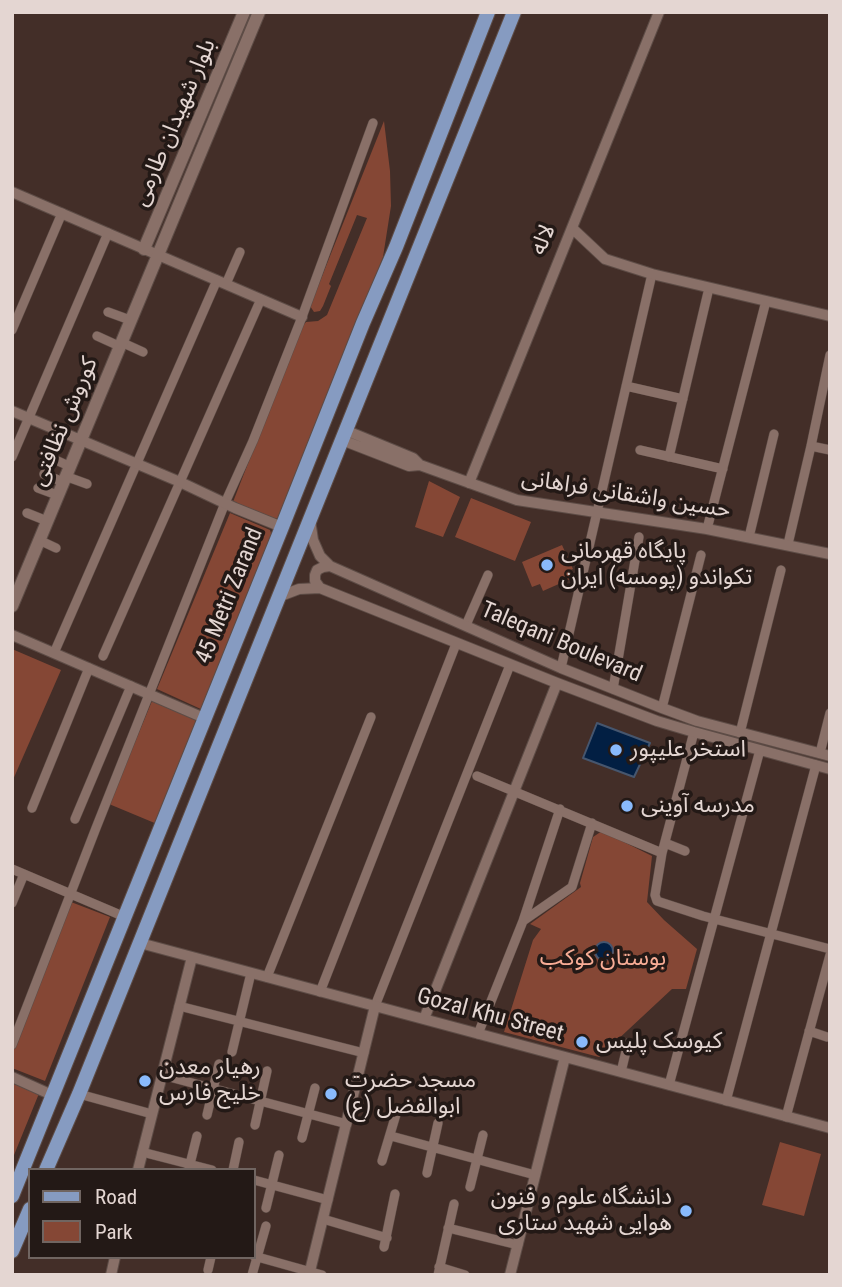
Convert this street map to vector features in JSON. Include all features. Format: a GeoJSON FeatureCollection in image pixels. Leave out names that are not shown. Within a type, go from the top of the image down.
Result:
{"type":"FeatureCollection","features":[{"type":"Feature","properties":{"kind":"main road","name":"بلوار شهیدان طارمی"},"geometry":{"type":"LineString","coordinates":[[144,249],[244,12]]}},
{"type":"Feature","properties":{"kind":"main road","name":"کوروش نظافتی"},"geometry":{"type":"LineString","coordinates":[[12,606],[259,12]]}},
{"type":"Feature","properties":{"kind":"main road","name":"45 Metri Zarand"},"geometry":{"type":"LineString","coordinates":[[12,1196],[396,247],[488,12]]}},
{"type":"Feature","properties":{"kind":"main road","name":"45 Metri Zarand"},"geometry":{"type":"LineString","coordinates":[[47,1168],[514,12]]}},
{"type":"Feature","properties":{"kind":"main road"},"geometry":{"type":"LineString","coordinates":[[350,357],[347,376],[350,384],[354,386],[360,383],[369,372]]}},
{"type":"Feature","properties":{"kind":"main road"},"geometry":{"type":"LineString","coordinates":[[322,426],[343,435]]}},
{"type":"Feature","properties":{"kind":"main road"},"geometry":{"type":"LineString","coordinates":[[12,1251],[26,1227]]}},
{"type":"Feature","properties":{"kind":"street","name":"لاله"},"geometry":{"type":"LineString","coordinates":[[469,484],[659,12]]}},
{"type":"Feature","properties":{"kind":"street"},"geometry":{"type":"LineString","coordinates":[[12,1045],[225,503],[302,317],[373,123]]}},
{"type":"Feature","properties":{"kind":"street"},"geometry":{"type":"LineString","coordinates":[[13,194],[302,317]]}},
{"type":"Feature","properties":{"kind":"street"},"geometry":{"type":"LineString","coordinates":[[12,330],[62,213]]}},
{"type":"Feature","properties":{"kind":"street"},"geometry":{"type":"LineString","coordinates":[[572,228],[605,259],[652,274],[830,316]]}},
{"type":"Feature","properties":{"kind":"street"},"geometry":{"type":"LineString","coordinates":[[12,457],[108,233]]}},
{"type":"Feature","properties":{"kind":"street"},"geometry":{"type":"LineString","coordinates":[[54,653],[136,464],[221,282],[240,252]]}},
{"type":"Feature","properties":{"kind":"street"},"geometry":{"type":"LineString","coordinates":[[561,668],[652,274]]}},
{"type":"Feature","properties":{"kind":"street"},"geometry":{"type":"LineString","coordinates":[[669,457],[709,288]]}},
{"type":"Feature","properties":{"kind":"street"},"geometry":{"type":"LineString","coordinates":[[103,656],[261,299]]}},
{"type":"Feature","properties":{"kind":"street"},"geometry":{"type":"LineString","coordinates":[[707,529],[766,301]]}},
{"type":"Feature","properties":{"kind":"street"},"geometry":{"type":"LineString","coordinates":[[108,312],[131,320]]}},
{"type":"Feature","properties":{"kind":"street"},"geometry":{"type":"LineString","coordinates":[[97,337],[143,352]]}},
{"type":"Feature","properties":{"kind":"street"},"geometry":{"type":"LineString","coordinates":[[788,544],[830,355]]}},
{"type":"Feature","properties":{"kind":"street"},"geometry":{"type":"LineString","coordinates":[[626,386],[683,399]]}},
{"type":"Feature","properties":{"kind":"street"},"geometry":{"type":"LineString","coordinates":[[12,411],[282,527]]}},
{"type":"Feature","properties":{"kind":"street"},"geometry":{"type":"LineString","coordinates":[[749,537],[774,434]]}},
{"type":"Feature","properties":{"kind":"street","name":"حسین واشقانی فراهانی"},"geometry":{"type":"LineString","coordinates":[[343,435],[409,466],[420,465],[517,500],[707,529],[830,554]]}},
{"type":"Feature","properties":{"kind":"street"},"geometry":{"type":"LineString","coordinates":[[811,446],[830,450]]}},
{"type":"Feature","properties":{"kind":"street"},"geometry":{"type":"LineString","coordinates":[[640,450],[723,470]]}},
{"type":"Feature","properties":{"kind":"street"},"geometry":{"type":"LineString","coordinates":[[49,457],[66,474],[87,484]]}},
{"type":"Feature","properties":{"kind":"street"},"geometry":{"type":"LineString","coordinates":[[44,474],[66,474]]}},
{"type":"Feature","properties":{"kind":"street"},"geometry":{"type":"LineString","coordinates":[[38,488],[57,495]]}},
{"type":"Feature","properties":{"kind":"street"},"geometry":{"type":"LineString","coordinates":[[27,513],[47,521]]}},
{"type":"Feature","properties":{"kind":"street"},"geometry":{"type":"LineString","coordinates":[[310,520],[313,540],[320,556],[330,566]]}},
{"type":"Feature","properties":{"kind":"street"},"geometry":{"type":"LineString","coordinates":[[613,689],[639,537]]}},
{"type":"Feature","properties":{"kind":"street"},"geometry":{"type":"LineString","coordinates":[[39,540],[56,548]]}},
{"type":"Feature","properties":{"kind":"street"},"geometry":{"type":"LineString","coordinates":[[662,708],[701,555]]}},
{"type":"Feature","properties":{"kind":"street"},"geometry":{"type":"LineString","coordinates":[[320,588],[315,581],[317,570],[330,566]]}},
{"type":"Feature","properties":{"kind":"street","name":"Taleqani Boulevard"},"geometry":{"type":"LineString","coordinates":[[330,566],[561,668],[662,708],[696,727],[760,750],[830,769]]}},
{"type":"Feature","properties":{"kind":"street"},"geometry":{"type":"LineString","coordinates":[[740,733],[781,570]]}},
{"type":"Feature","properties":{"kind":"street"},"geometry":{"type":"LineString","coordinates":[[466,625],[488,575]]}},
{"type":"Feature","properties":{"kind":"street"},"geometry":{"type":"LineString","coordinates":[[278,597],[299,589],[320,588]]}},
{"type":"Feature","properties":{"kind":"street","name":"Taleqani Boulevard"},"geometry":{"type":"LineString","coordinates":[[320,588],[456,644],[657,721],[740,733],[825,755]]}},
{"type":"Feature","properties":{"kind":"street"},"geometry":{"type":"LineString","coordinates":[[12,635],[204,718]]}},
{"type":"Feature","properties":{"kind":"street"},"geometry":{"type":"LineString","coordinates":[[320,992],[456,644]]}},
{"type":"Feature","properties":{"kind":"street"},"geometry":{"type":"LineString","coordinates":[[309,1273],[375,1006],[510,665]]}},
{"type":"Feature","properties":{"kind":"street"},"geometry":{"type":"LineString","coordinates":[[32,808],[89,668]]}},
{"type":"Feature","properties":{"kind":"street"},"geometry":{"type":"LineString","coordinates":[[424,1020],[557,683]]}},
{"type":"Feature","properties":{"kind":"street"},"geometry":{"type":"LineString","coordinates":[[75,820],[131,687]]}},
{"type":"Feature","properties":{"kind":"street"},"geometry":{"type":"LineString","coordinates":[[825,755],[830,713]]}},
{"type":"Feature","properties":{"kind":"street"},"geometry":{"type":"LineString","coordinates":[[267,977],[371,717]]}},
{"type":"Feature","properties":{"kind":"street"},"geometry":{"type":"LineString","coordinates":[[696,727],[664,848],[654,895],[657,901],[830,949]]}},
{"type":"Feature","properties":{"kind":"street"},"geometry":{"type":"LineString","coordinates":[[669,1085],[760,750]]}},
{"type":"Feature","properties":{"kind":"street"},"geometry":{"type":"LineString","coordinates":[[726,1101],[816,765]]}},
{"type":"Feature","properties":{"kind":"street"},"geometry":{"type":"LineString","coordinates":[[477,776],[592,823],[664,848],[685,851]]}},
{"type":"Feature","properties":{"kind":"street"},"geometry":{"type":"LineString","coordinates":[[478,1034],[523,921],[560,809]]}},
{"type":"Feature","properties":{"kind":"street"},"geometry":{"type":"LineString","coordinates":[[523,921],[572,887],[592,823]]}},
{"type":"Feature","properties":{"kind":"street"},"geometry":{"type":"LineString","coordinates":[[12,869],[125,917]]}},
{"type":"Feature","properties":{"kind":"street"},"geometry":{"type":"LineString","coordinates":[[12,903],[24,874]]}},
{"type":"Feature","properties":{"kind":"street","name":"Gozal Khu Street"},"geometry":{"type":"LineString","coordinates":[[140,943],[830,1128]]}},
{"type":"Feature","properties":{"kind":"street"},"geometry":{"type":"LineString","coordinates":[[786,1116],[830,955]]}},
{"type":"Feature","properties":{"kind":"street"},"geometry":{"type":"LineString","coordinates":[[138,1168],[192,957]]}},
{"type":"Feature","properties":{"kind":"street"},"geometry":{"type":"LineString","coordinates":[[232,1052],[251,973]]}},
{"type":"Feature","properties":{"kind":"street"},"geometry":{"type":"LineString","coordinates":[[179,1006],[364,1054]]}},
{"type":"Feature","properties":{"kind":"street"},"geometry":{"type":"LineString","coordinates":[[809,1031],[827,1037]]}},
{"type":"Feature","properties":{"kind":"street"},"geometry":{"type":"LineString","coordinates":[[621,1072],[628,1043]]}},
{"type":"Feature","properties":{"kind":"street"},"geometry":{"type":"LineString","coordinates":[[510,1275],[565,1057]]}},
{"type":"Feature","properties":{"kind":"street"},"geometry":{"type":"LineString","coordinates":[[207,1115],[219,1064]]}},
{"type":"Feature","properties":{"kind":"street"},"geometry":{"type":"LineString","coordinates":[[255,1125],[267,1071]]}},
{"type":"Feature","properties":{"kind":"street"},"geometry":{"type":"LineString","coordinates":[[162,1075],[347,1124]]}},
{"type":"Feature","properties":{"kind":"street"},"geometry":{"type":"LineString","coordinates":[[12,1077],[52,1095]]}},
{"type":"Feature","properties":{"kind":"street"},"geometry":{"type":"LineString","coordinates":[[302,1138],[315,1088]]}},
{"type":"Feature","properties":{"kind":"street"},"geometry":{"type":"LineString","coordinates":[[79,1094],[152,1114]]}},
{"type":"Feature","properties":{"kind":"street"},"geometry":{"type":"LineString","coordinates":[[382,1161],[397,1111]]}},
{"type":"Feature","properties":{"kind":"street"},"geometry":{"type":"LineString","coordinates":[[427,1173],[439,1123]]}},
{"type":"Feature","properties":{"kind":"street"},"geometry":{"type":"LineString","coordinates":[[470,1187],[483,1135]]}},
{"type":"Feature","properties":{"kind":"street"},"geometry":{"type":"LineString","coordinates":[[142,1152],[189,1167],[197,1136]]}},
{"type":"Feature","properties":{"kind":"street"},"geometry":{"type":"LineString","coordinates":[[391,1136],[535,1175]]}},
{"type":"Feature","properties":{"kind":"street"},"geometry":{"type":"LineString","coordinates":[[233,1168],[239,1142]]}},
{"type":"Feature","properties":{"kind":"street"},"geometry":{"type":"LineString","coordinates":[[266,1208],[279,1155]]}},
{"type":"Feature","properties":{"kind":"street"},"geometry":{"type":"LineString","coordinates":[[256,1181],[328,1200]]}},
{"type":"Feature","properties":{"kind":"street"},"geometry":{"type":"LineString","coordinates":[[323,1219],[385,1242],[396,1194]]}},
{"type":"Feature","properties":{"kind":"street"},"geometry":{"type":"LineString","coordinates":[[454,1204],[438,1271],[465,1275]]}},
{"type":"Feature","properties":{"kind":"street"},"geometry":{"type":"LineString","coordinates":[[256,1253],[266,1226]]}},
{"type":"Feature","properties":{"kind":"street"},"geometry":{"type":"LineString","coordinates":[[448,1228],[518,1245]]}},
{"type":"Feature","properties":{"kind":"street"},"geometry":{"type":"LineString","coordinates":[[256,1256],[322,1275]]}},
{"type":"Feature","properties":{"kind":"street"},"geometry":{"type":"LineString","coordinates":[[208,1270],[211,1259]]}},
{"type":"Feature","properties":{"kind":"green space"},"geometry":{"type":"Polygon","coordinates":[[[384,121],[391,206],[383,257],[280,517],[275,519],[233,502],[300,329],[306,322],[318,321],[327,315],[367,218],[357,215],[323,306],[320,311],[314,312],[310,306],[384,121]]]}},
{"type":"Feature","properties":{"kind":"green space"},"geometry":{"type":"Polygon","coordinates":[[[429,481],[460,497],[443,537],[415,527],[429,481]]]}},
{"type":"Feature","properties":{"kind":"green space"},"geometry":{"type":"Polygon","coordinates":[[[471,498],[531,522],[515,561],[455,537],[471,498]]]}},
{"type":"Feature","properties":{"kind":"green space"},"geometry":{"type":"Polygon","coordinates":[[[230,513],[270,530],[272,536],[203,710],[157,689],[230,513]]]}},
{"type":"Feature","properties":{"kind":"green space","name":"پایگاه قهرمانی تکواندو (پومسه) ایران"},"geometry":{"type":"Polygon","coordinates":[[[562,545],[573,569],[567,571],[570,579],[543,591],[540,584],[532,587],[522,562],[562,545]]]}},
{"type":"Feature","properties":{"kind":"green space"},"geometry":{"type":"Polygon","coordinates":[[[12,649],[61,670],[12,782],[12,649]]]}},
{"type":"Feature","properties":{"kind":"green space"},"geometry":{"type":"Polygon","coordinates":[[[152,701],[195,717],[198,723],[157,824],[109,804],[152,701]]]}},
{"type":"Feature","properties":{"kind":"green space","name":"بوستان کوکب"},"geometry":{"type":"Polygon","coordinates":[[[602,831],[652,856],[647,902],[697,949],[686,989],[672,989],[599,1057],[504,1032],[533,940],[541,929],[530,924],[581,887],[593,837],[602,831]]]}},
{"type":"Feature","properties":{"kind":"green space"},"geometry":{"type":"Polygon","coordinates":[[[71,902],[110,917],[45,1081],[12,1068],[12,1049],[71,902]]]}},
{"type":"Feature","properties":{"kind":"green space"},"geometry":{"type":"Polygon","coordinates":[[[12,1079],[40,1091],[12,1160],[12,1079]]]}},
{"type":"Feature","properties":{"kind":"green space"},"geometry":{"type":"Polygon","coordinates":[[[780,1142],[821,1154],[804,1216],[762,1205],[780,1142]]]}},
{"type":"Feature","properties":{"kind":"water","name":"استخر علیپور"},"geometry":{"type":"Polygon","coordinates":[[[597,723],[650,743],[634,777],[583,758],[597,723]]]}},
{"type":"Feature","properties":{"kind":"water"},"geometry":{"type":"Polygon","coordinates":[[[604,942],[610,945],[613,951],[610,957],[604,960],[598,957],[595,951],[598,945],[604,942]]]}},
{"type":"Feature","properties":{"kind":"place","name":"پایگاه قهرمانی تکواندو (پومسه) ایران"},"geometry":{"type":"Point","coordinates":[547,565]}},
{"type":"Feature","properties":{"kind":"place","name":"استخر علیپور"},"geometry":{"type":"Point","coordinates":[616,750]}},
{"type":"Feature","properties":{"kind":"place","name":"مدرسه آوینی"},"geometry":{"type":"Point","coordinates":[627,806]}},
{"type":"Feature","properties":{"kind":"place","name":"کیوسک پلیس"},"geometry":{"type":"Point","coordinates":[582,1042]}},
{"type":"Feature","properties":{"kind":"place","name":"رهیار معدن خلیج فارس"},"geometry":{"type":"Point","coordinates":[145,1081]}},
{"type":"Feature","properties":{"kind":"place","name":"مسجد حضرت ابوالفضل (ع)"},"geometry":{"type":"Point","coordinates":[331,1094]}},
{"type":"Feature","properties":{"kind":"place","name":"دانشگاه علوم و فنون هوایی شهید ستاری"},"geometry":{"type":"Point","coordinates":[686,1211]}}]}
